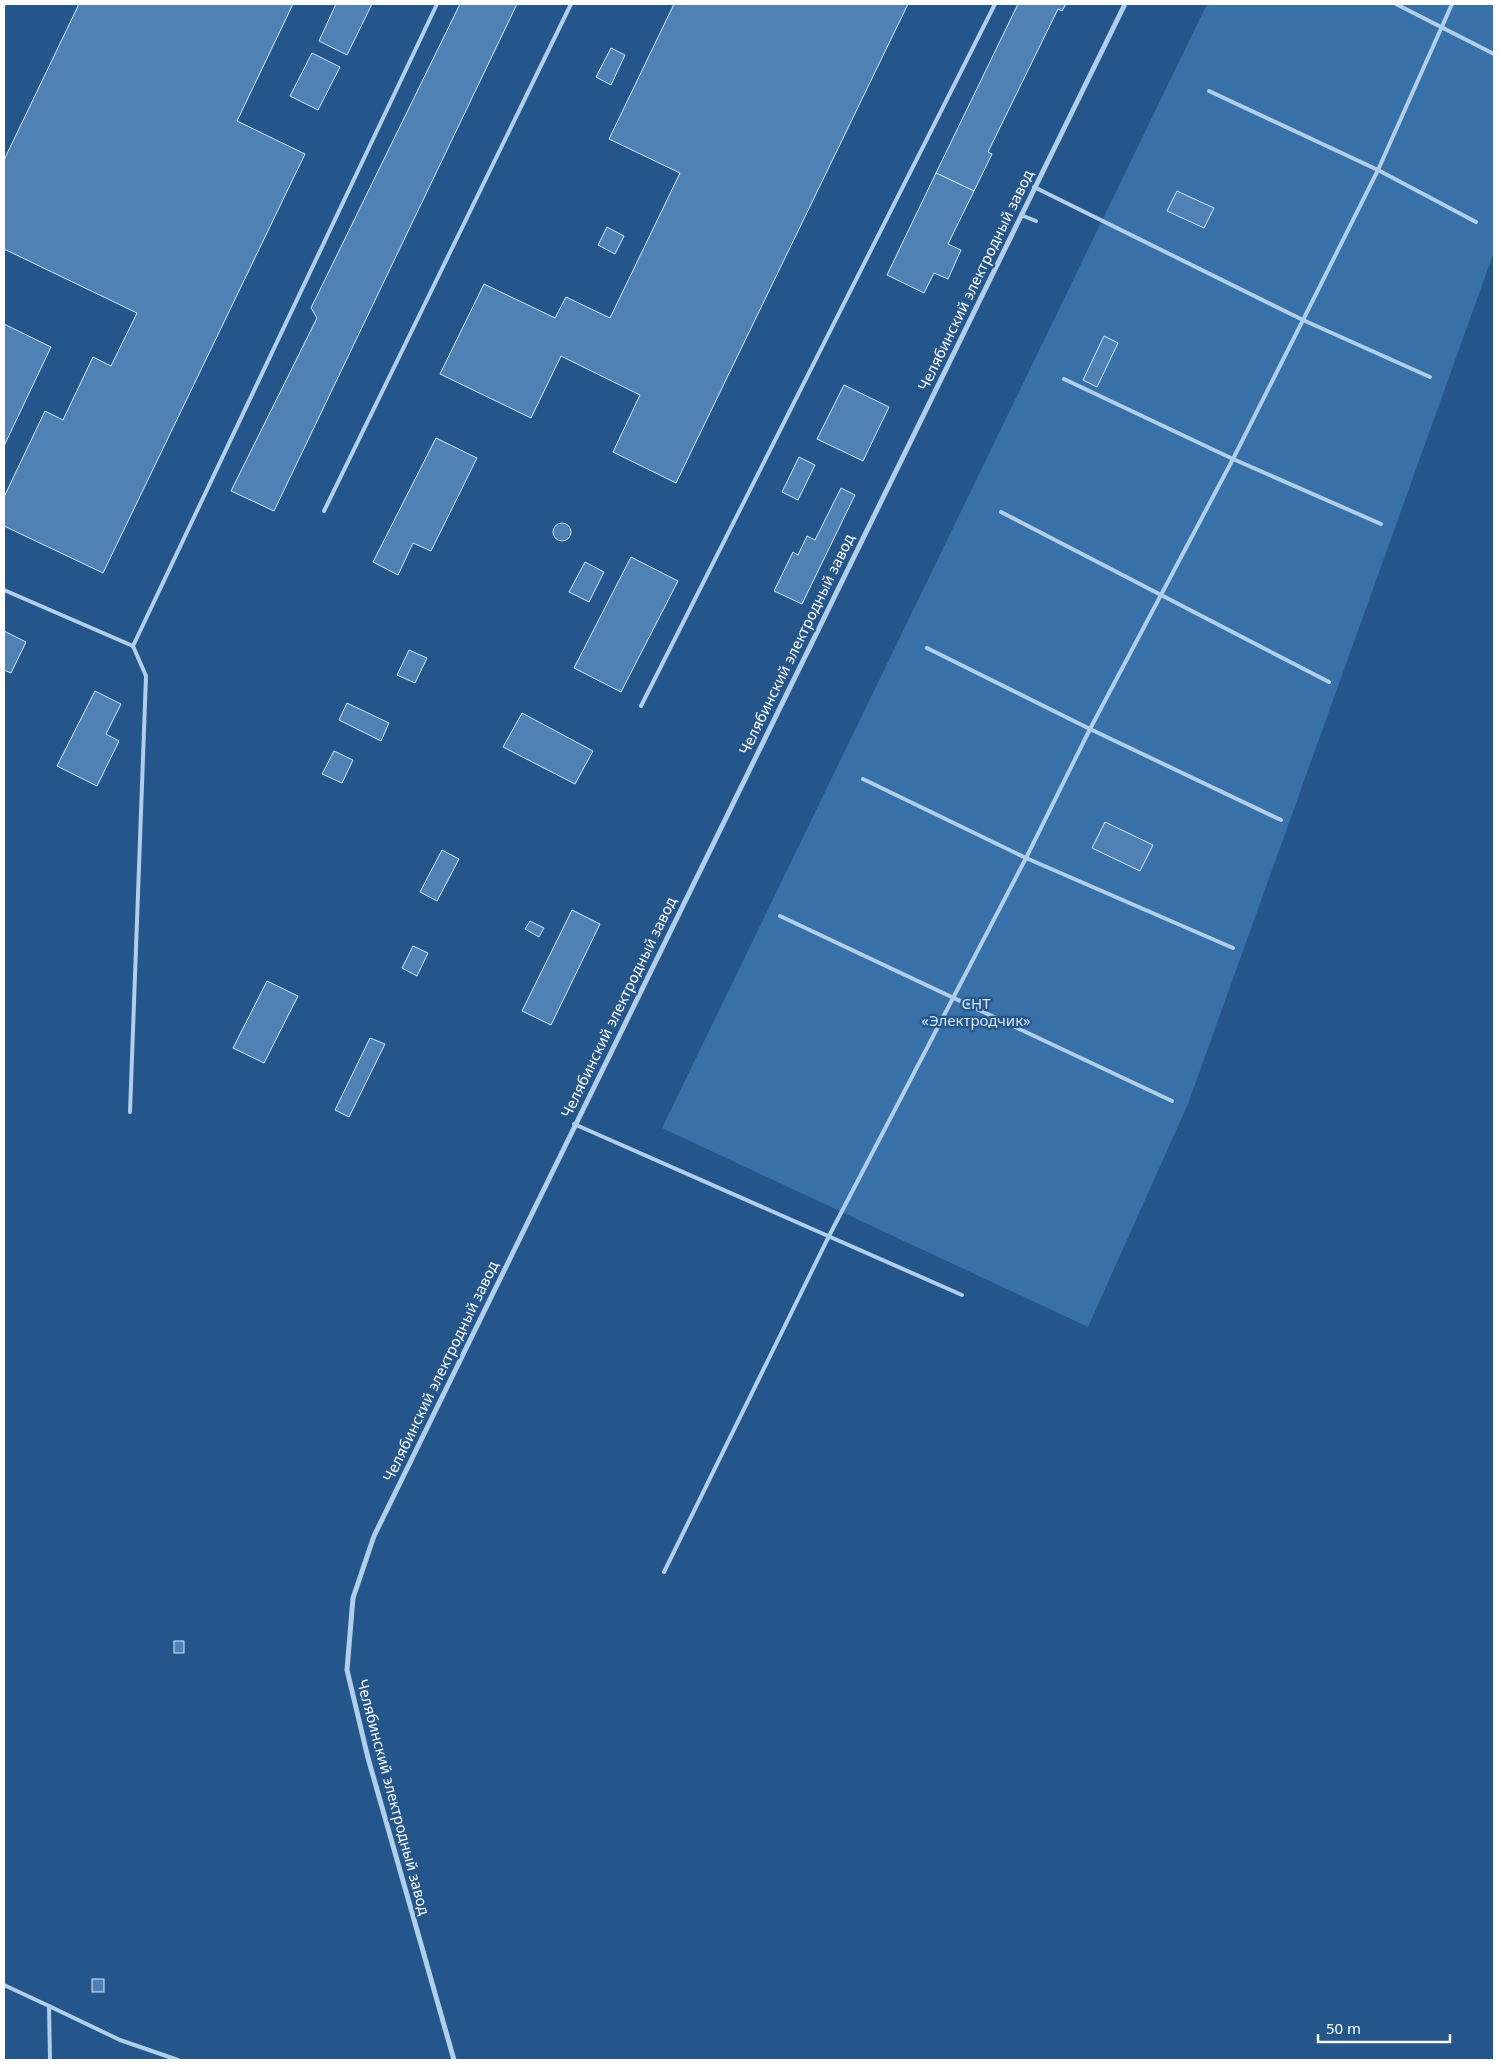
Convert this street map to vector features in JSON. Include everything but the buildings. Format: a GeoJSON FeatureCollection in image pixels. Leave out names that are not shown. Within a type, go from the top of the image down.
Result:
{"type":"FeatureCollection","features":[{"type":"Feature","properties":{"kind":"street","name":"Челябинский электродный завод"},"geometry":{"type":"LineString","coordinates":[[454,2060],[368,1758],[347,1670],[354,1598],[374,1536],[574,1124],[1125,4]]}},
{"type":"Feature","properties":{"kind":"lane"},"geometry":{"type":"LineString","coordinates":[[132,646],[437,4]]}},
{"type":"Feature","properties":{"kind":"lane"},"geometry":{"type":"LineString","coordinates":[[324,511],[571,4]]}},
{"type":"Feature","properties":{"kind":"lane"},"geometry":{"type":"LineString","coordinates":[[641,706],[994,4]]}},
{"type":"Feature","properties":{"kind":"lane"},"geometry":{"type":"LineString","coordinates":[[1396,4],[1494,54]]}},
{"type":"Feature","properties":{"kind":"lane"},"geometry":{"type":"LineString","coordinates":[[664,1572],[829,1236],[1026,858],[1090,729],[1233,459],[1303,320],[1378,170],[1452,4]]}},
{"type":"Feature","properties":{"kind":"lane"},"geometry":{"type":"LineString","coordinates":[[1209,91],[1378,170],[1476,222]]}},
{"type":"Feature","properties":{"kind":"lane"},"geometry":{"type":"LineString","coordinates":[[1034,187],[1303,320],[1430,377]]}},
{"type":"Feature","properties":{"kind":"lane"},"geometry":{"type":"LineString","coordinates":[[1021,215],[1036,221]]}},
{"type":"Feature","properties":{"kind":"lane"},"geometry":{"type":"LineString","coordinates":[[1064,379],[1233,459],[1381,524]]}},
{"type":"Feature","properties":{"kind":"lane"},"geometry":{"type":"LineString","coordinates":[[1001,512],[1329,682]]}},
{"type":"Feature","properties":{"kind":"lane"},"geometry":{"type":"LineString","coordinates":[[4,590],[132,646],[146,676],[130,1112]]}},
{"type":"Feature","properties":{"kind":"lane"},"geometry":{"type":"LineString","coordinates":[[927,648],[1090,729],[1281,820]]}},
{"type":"Feature","properties":{"kind":"lane"},"geometry":{"type":"LineString","coordinates":[[863,779],[1026,858],[1233,948]]}},
{"type":"Feature","properties":{"kind":"lane"},"geometry":{"type":"LineString","coordinates":[[780,916],[1172,1101]]}},
{"type":"Feature","properties":{"kind":"lane"},"geometry":{"type":"LineString","coordinates":[[574,1124],[962,1296]]}},
{"type":"Feature","properties":{"kind":"lane"},"geometry":{"type":"LineString","coordinates":[[4,1985],[120,2040],[178,2060]]}},
{"type":"Feature","properties":{"kind":"lane"},"geometry":{"type":"LineString","coordinates":[[49,2006],[50,2060]]}},
{"type":"Feature","properties":{"kind":"green space","name":"СНТ «Электродчик»"},"geometry":{"type":"Polygon","coordinates":[[[1207,4],[1494,4],[1494,252],[1188,1104],[1088,1327],[662,1128],[1207,4]]]}}]}
